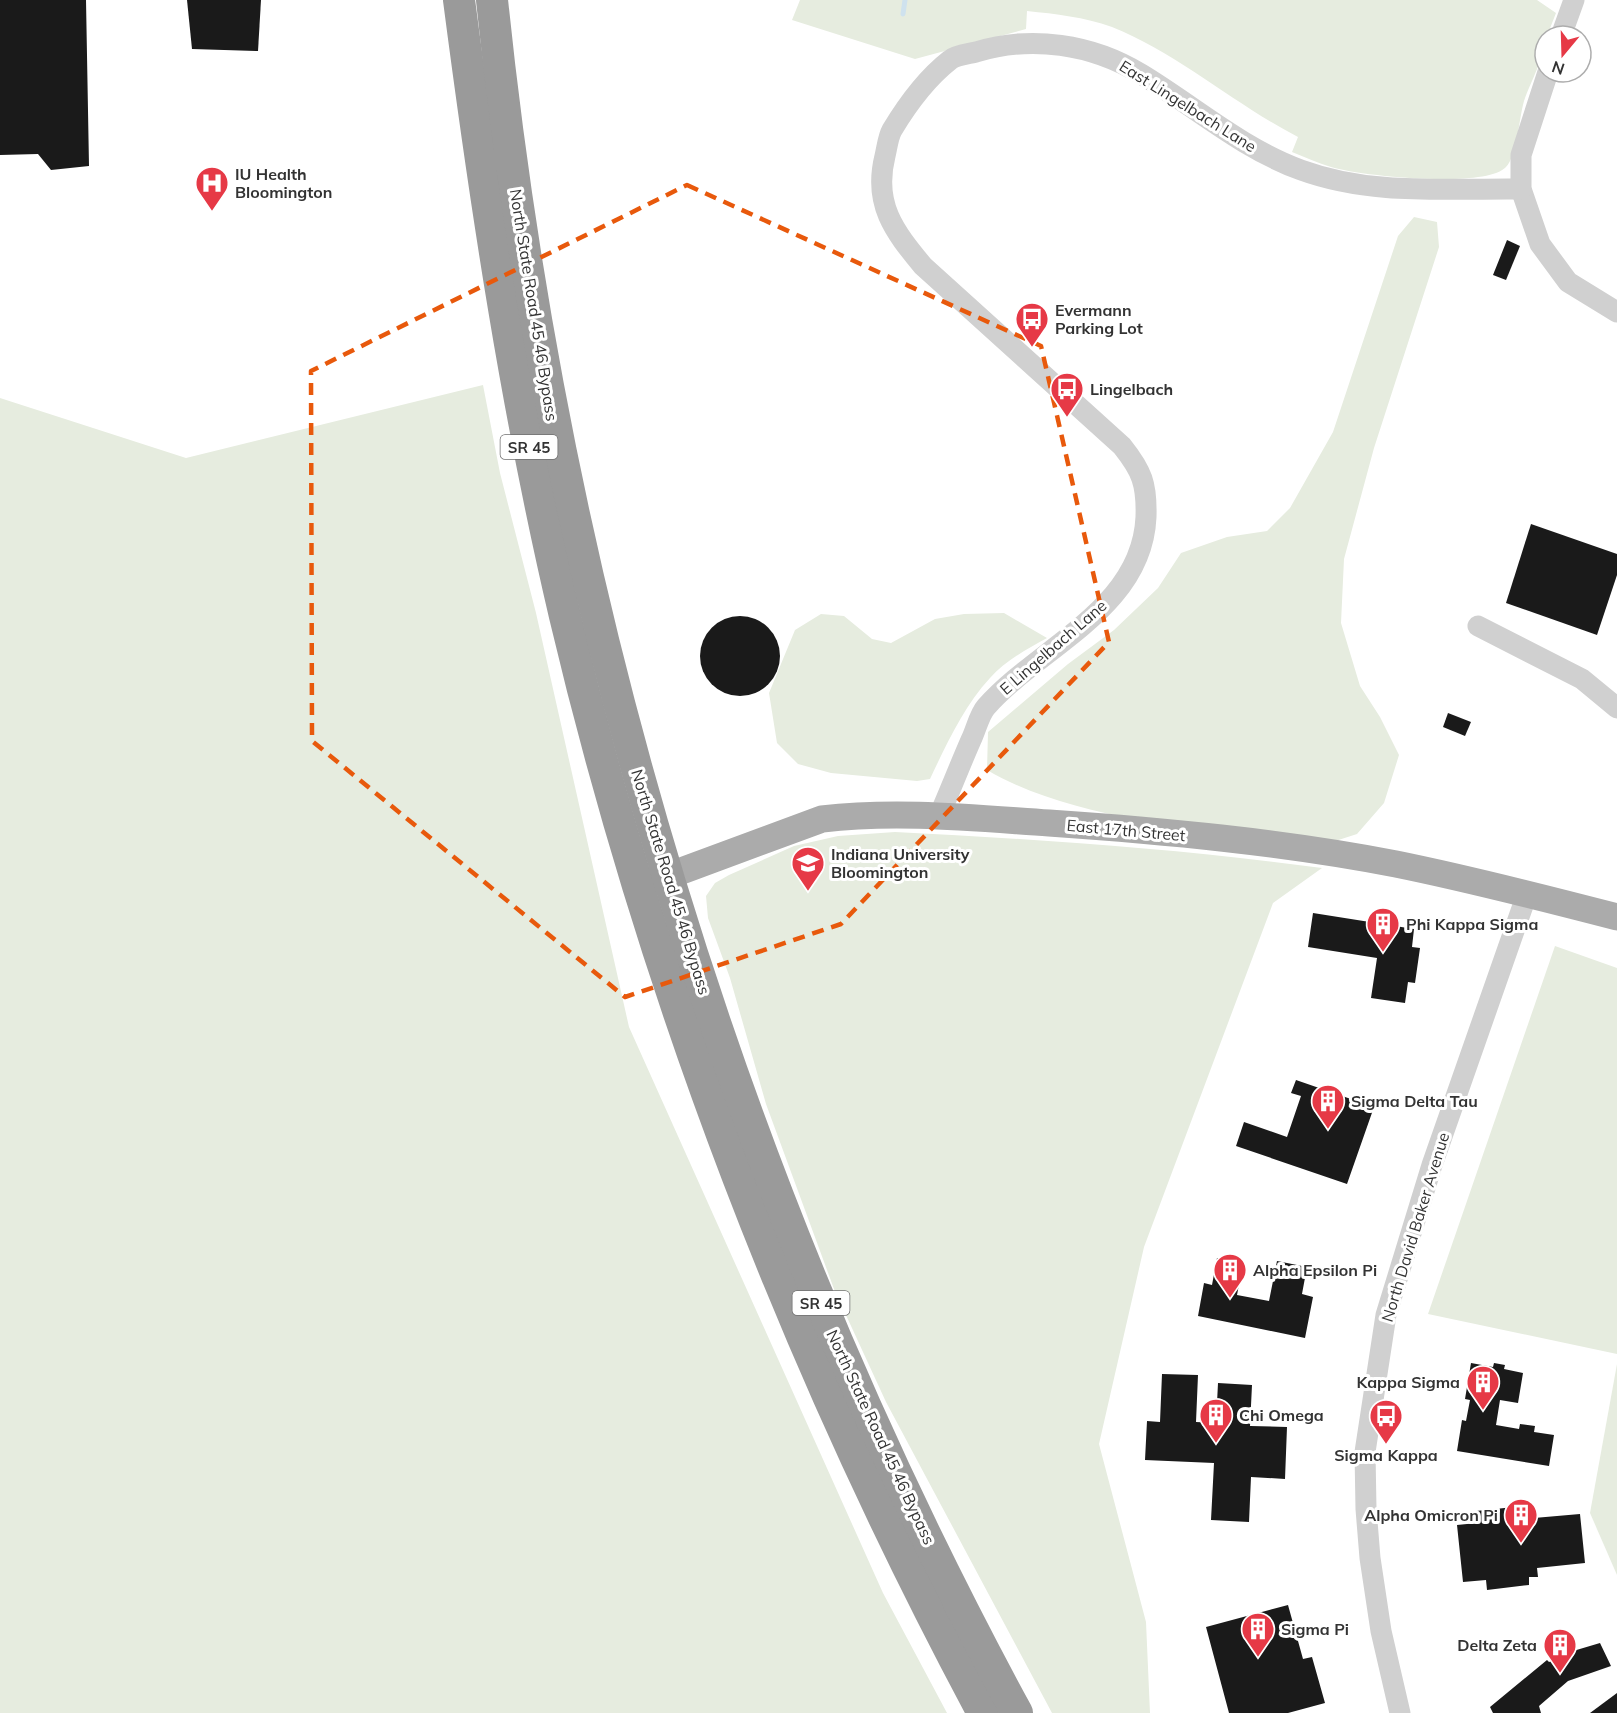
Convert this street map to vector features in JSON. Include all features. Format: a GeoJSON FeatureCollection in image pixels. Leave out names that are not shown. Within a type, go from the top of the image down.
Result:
{"type":"FeatureCollection","features":[{"type":"Feature","properties":{"kind":"highway","name":"SR 45"},"geometry":{"type":"LineString","coordinates":[[459,0],[499,283],[538,490],[566,621],[654,881]]}},
{"type":"Feature","properties":{"kind":"highway","name":"North State Road 45 46 Bypass"},"geometry":{"type":"LineString","coordinates":[[492,0],[521,229],[558,446],[610,669],[654,881],[697,1062],[775,1270],[888,1526],[983,1713]]}},
{"type":"Feature","properties":{"kind":"highway","name":"North State Road 45 46 Bypass"},"geometry":{"type":"LineString","coordinates":[[654,881],[726,1056],[817,1294],[915,1512],[1017,1713]]}},
{"type":"Feature","properties":{"kind":"main road","name":"East 17th Street"},"geometry":{"type":"LineString","coordinates":[[654,881],[822,819],[850,816],[939,816],[1139,829],[1278,845],[1395,864],[1617,917]]}},
{"type":"Feature","properties":{"kind":"street"},"geometry":{"type":"LineString","coordinates":[[1565,24],[1574,0]]}},
{"type":"Feature","properties":{"kind":"street","name":"East Lingelbach Lane"},"geometry":{"type":"LineString","coordinates":[[1122,446],[923,266],[893,227],[882,200],[883,163],[890,133],[916,96],[951,59],[994,46],[1034,41],[1101,54],[1140,73],[1248,146],[1300,170],[1353,185],[1403,190],[1521,189]]}},
{"type":"Feature","properties":{"kind":"street"},"geometry":{"type":"LineString","coordinates":[[1544,84],[1521,155],[1521,189],[1540,244],[1568,282],[1617,312]]}},
{"type":"Feature","properties":{"kind":"street","name":"E Lingelbach Lane"},"geometry":{"type":"LineString","coordinates":[[939,816],[984,709],[1015,678],[1067,640],[1118,590],[1137,560],[1145,526],[1146,501],[1140,468],[1122,446]]}},
{"type":"Feature","properties":{"kind":"street"},"geometry":{"type":"LineString","coordinates":[[1478,626],[1582,679],[1617,708]]}},
{"type":"Feature","properties":{"kind":"street","name":"North David Baker Avenue"},"geometry":{"type":"LineString","coordinates":[[1400,1713],[1381,1631],[1370,1558],[1365,1452],[1386,1315],[1432,1165],[1527,894]]}},
{"type":"Feature","properties":{"kind":"highlighted area"},"geometry":{"type":"Polygon","coordinates":[[[687,185],[1041,346],[1109,642],[841,924],[625,997],[312,741],[311,371],[687,185]]]}},
{"type":"Feature","properties":{"kind":"shaded area"},"geometry":{"type":"Polygon","coordinates":[[[800,0],[1537,0],[1556,13],[1552,24],[1533,24],[1533,78],[1524,101],[1510,162],[1494,174],[1449,179],[1368,174],[1326,165],[1292,152],[1298,137],[1137,38],[1091,21],[1027,11],[1026,29],[915,59],[792,20],[800,0]]]}},
{"type":"Feature","properties":{"kind":"shaded area"},"geometry":{"type":"Polygon","coordinates":[[[1414,217],[1437,222],[1439,247],[1374,448],[1344,559],[1341,623],[1360,686],[1380,717],[1399,755],[1384,803],[1357,834],[1323,845],[1195,829],[1105,813],[1023,788],[987,770],[988,732],[1068,664],[1114,630],[1158,588],[1181,553],[1227,537],[1267,531],[1290,508],[1333,432],[1398,236],[1414,217]]]}},
{"type":"Feature","properties":{"kind":"shaded area"},"geometry":{"type":"Polygon","coordinates":[[[483,385],[500,473],[536,613],[629,1027],[883,1593],[947,1713],[0,1713],[0,398],[186,458],[483,385]]]}},
{"type":"Feature","properties":{"kind":"shaded area"},"geometry":{"type":"Polygon","coordinates":[[[1004,613],[1047,638],[1009,661],[981,689],[956,726],[930,779],[917,781],[831,773],[798,764],[777,743],[769,693],[795,630],[821,614],[844,616],[872,639],[891,643],[935,619],[964,614],[1004,613]]]}},
{"type":"Feature","properties":{"kind":"shaded area"},"geometry":{"type":"Polygon","coordinates":[[[895,832],[1216,855],[1322,868],[1273,903],[1144,1247],[1099,1444],[1146,1622],[1150,1713],[1052,1713],[886,1402],[834,1289],[766,1104],[730,978],[708,918],[706,896],[715,883],[729,875],[794,846],[838,836],[895,832]]]}},
{"type":"Feature","properties":{"kind":"shaded area"},"geometry":{"type":"Polygon","coordinates":[[[1555,946],[1617,968],[1617,1354],[1428,1314],[1555,946]]]}},
{"type":"Feature","properties":{"kind":"shaded area"},"geometry":{"type":"Polygon","coordinates":[[[1617,1364],[1617,1575],[1590,1513],[1617,1364]]]}},
{"type":"Feature","properties":{"kind":"building"},"geometry":{"type":"Polygon","coordinates":[[[0,0],[86,0],[89,166],[51,170],[38,154],[0,155],[0,0]]]}},
{"type":"Feature","properties":{"kind":"building"},"geometry":{"type":"Polygon","coordinates":[[[187,0],[261,0],[258,51],[192,49],[187,0]]]}},
{"type":"Feature","properties":{"kind":"building"},"geometry":{"type":"Polygon","coordinates":[[[1507,240],[1520,246],[1506,280],[1493,275],[1507,240]]]}},
{"type":"Feature","properties":{"kind":"building"},"geometry":{"type":"Polygon","coordinates":[[[1531,524],[1617,554],[1617,575],[1597,635],[1506,603],[1531,524]]]}},
{"type":"Feature","properties":{"kind":"building"},"geometry":{"type":"Polygon","coordinates":[[[740,616],[755,619],[768,628],[777,641],[780,656],[777,671],[768,684],[755,693],[740,696],[725,693],[712,684],[703,671],[700,656],[703,641],[712,628],[725,619],[740,616]]]}},
{"type":"Feature","properties":{"kind":"building"},"geometry":{"type":"Polygon","coordinates":[[[1448,713],[1471,722],[1465,736],[1443,727],[1448,713]]]}},
{"type":"Feature","properties":{"kind":"building","name":"Phi Kappa Sigma"},"geometry":{"type":"Polygon","coordinates":[[[1313,913],[1414,929],[1412,947],[1420,948],[1415,983],[1408,982],[1405,1003],[1371,998],[1377,958],[1308,947],[1313,913]]]}},
{"type":"Feature","properties":{"kind":"building","name":"Sigma Delta Tau"},"geometry":{"type":"Polygon","coordinates":[[[1296,1080],[1374,1107],[1347,1184],[1236,1146],[1244,1122],[1287,1137],[1301,1096],[1291,1093],[1296,1080]]]}},
{"type":"Feature","properties":{"kind":"building","name":"Alpha Epsilon Pi"},"geometry":{"type":"Polygon","coordinates":[[[1217,1258],[1243,1264],[1237,1295],[1269,1301],[1277,1261],[1307,1267],[1302,1294],[1313,1297],[1305,1338],[1198,1316],[1204,1283],[1212,1285],[1217,1258]]]}},
{"type":"Feature","properties":{"kind":"building","name":"Kappa Sigma"},"geometry":{"type":"Polygon","coordinates":[[[1471,1363],[1493,1367],[1494,1363],[1505,1365],[1504,1369],[1523,1373],[1518,1403],[1500,1400],[1496,1425],[1519,1429],[1520,1424],[1535,1426],[1534,1432],[1554,1435],[1549,1466],[1457,1451],[1462,1420],[1466,1421],[1470,1400],[1465,1399],[1471,1363]]]}},
{"type":"Feature","properties":{"kind":"building","name":"Chi Omega"},"geometry":{"type":"Polygon","coordinates":[[[1162,1374],[1198,1375],[1196,1422],[1216,1423],[1218,1383],[1252,1385],[1250,1426],[1287,1427],[1285,1479],[1251,1477],[1249,1522],[1211,1520],[1214,1463],[1145,1460],[1147,1421],[1160,1422],[1162,1374]]]}},
{"type":"Feature","properties":{"kind":"building","name":"Alpha Omicron Pi"},"geometry":{"type":"Polygon","coordinates":[[[1533,1505],[1534,1518],[1580,1514],[1585,1563],[1537,1568],[1538,1577],[1529,1577],[1529,1585],[1487,1590],[1486,1580],[1463,1582],[1457,1525],[1477,1523],[1476,1511],[1533,1505]]]}},
{"type":"Feature","properties":{"kind":"building","name":"Sigma Pi"},"geometry":{"type":"Polygon","coordinates":[[[1288,1605],[1303,1659],[1312,1657],[1325,1703],[1288,1713],[1229,1713],[1206,1627],[1288,1605]]]}},
{"type":"Feature","properties":{"kind":"building","name":"Delta Zeta"},"geometry":{"type":"Polygon","coordinates":[[[1600,1643],[1611,1666],[1568,1681],[1539,1706],[1541,1713],[1493,1713],[1490,1707],[1547,1660],[1549,1662],[1564,1656],[1563,1654],[1600,1643]]]}},
{"type":"Feature","properties":{"kind":"building"},"geometry":{"type":"Polygon","coordinates":[[[1617,1693],[1617,1713],[1590,1713],[1617,1693]]]}},
{"type":"Feature","properties":{"kind":"waterway"},"geometry":{"type":"LineString","coordinates":[[903,14],[905,0]]}},
{"type":"Feature","properties":{"kind":"place","name":"IU Health Bloomington"},"geometry":{"type":"Point","coordinates":[212,212]}},
{"type":"Feature","properties":{"kind":"place","name":"Evermann Parking Lot"},"geometry":{"type":"Point","coordinates":[1032,348]}},
{"type":"Feature","properties":{"kind":"place","name":"Lingelbach"},"geometry":{"type":"Point","coordinates":[1067,418]}},
{"type":"Feature","properties":{"kind":"place","name":"Indiana University Bloomington"},"geometry":{"type":"Point","coordinates":[808,892]}},
{"type":"Feature","properties":{"kind":"place","name":"Phi Kappa Sigma"},"geometry":{"type":"Point","coordinates":[1383,953]}},
{"type":"Feature","properties":{"kind":"place","name":"Sigma Delta Tau"},"geometry":{"type":"Point","coordinates":[1328,1130]}},
{"type":"Feature","properties":{"kind":"place","name":"Alpha Epsilon Pi"},"geometry":{"type":"Point","coordinates":[1230,1299]}},
{"type":"Feature","properties":{"kind":"place","name":"Kappa Sigma"},"geometry":{"type":"Point","coordinates":[1483,1411]}},
{"type":"Feature","properties":{"kind":"place","name":"Chi Omega"},"geometry":{"type":"Point","coordinates":[1216,1444]}},
{"type":"Feature","properties":{"kind":"place","name":"Sigma Kappa"},"geometry":{"type":"Point","coordinates":[1386,1445]}},
{"type":"Feature","properties":{"kind":"place","name":"Alpha Omicron Pi"},"geometry":{"type":"Point","coordinates":[1521,1544]}},
{"type":"Feature","properties":{"kind":"place","name":"Sigma Pi"},"geometry":{"type":"Point","coordinates":[1258,1658]}},
{"type":"Feature","properties":{"kind":"place","name":"Delta Zeta"},"geometry":{"type":"Point","coordinates":[1560,1674]}}]}
